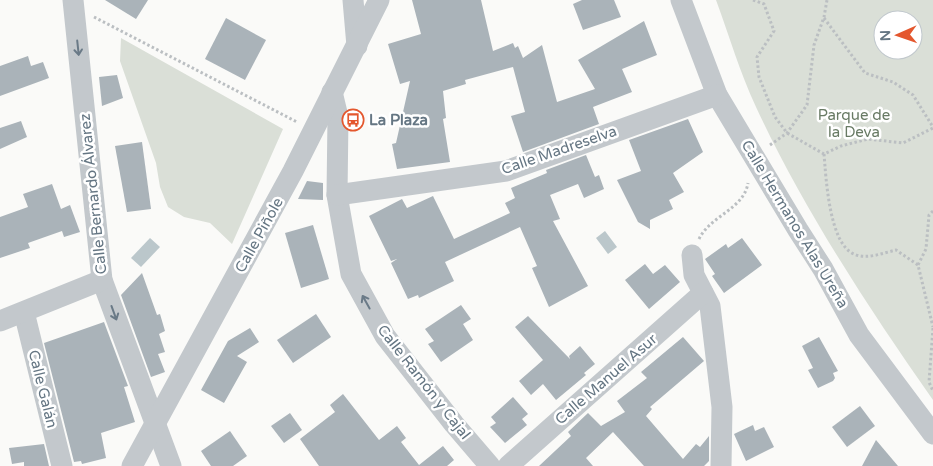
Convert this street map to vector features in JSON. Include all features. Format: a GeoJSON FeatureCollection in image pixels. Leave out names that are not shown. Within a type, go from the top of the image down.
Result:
{"type":"FeatureCollection","features":[{"type":"Feature","properties":{"kind":"street"},"geometry":{"type":"LineString","coordinates":[[353,0],[358,46]]}},
{"type":"Feature","properties":{"kind":"street","name":"Calle Piñole"},"geometry":{"type":"LineString","coordinates":[[132,466],[155,428],[304,150],[332,92],[358,46],[379,0]]}},
{"type":"Feature","properties":{"kind":"street","name":"Calle Hermanos Alas Ureña"},"geometry":{"type":"LineString","coordinates":[[681,0],[717,95],[798,230],[824,268],[859,335],[933,434]]}},
{"type":"Feature","properties":{"kind":"street","name":"Calle Bernardo Álvarez"},"geometry":{"type":"LineString","coordinates":[[73,3],[102,280],[155,428],[171,466]]}},
{"type":"Feature","properties":{"kind":"street","name":"Calle Ramón y Cajal"},"geometry":{"type":"LineString","coordinates":[[332,92],[338,117],[338,187],[351,274],[385,336],[454,424],[490,466]]}},
{"type":"Feature","properties":{"kind":"street","name":"Calle Madreselva"},"geometry":{"type":"LineString","coordinates":[[338,187],[506,171],[717,95]]}},
{"type":"Feature","properties":{"kind":"street","name":"Calle Ramón y Cajal"},"geometry":{"type":"LineString","coordinates":[[304,150],[316,153],[325,159],[338,187]]}},
{"type":"Feature","properties":{"kind":"street"},"geometry":{"type":"LineString","coordinates":[[692,255],[694,275],[710,306],[722,407],[721,466]]}},
{"type":"Feature","properties":{"kind":"street"},"geometry":{"type":"LineString","coordinates":[[0,321],[102,280]]}},
{"type":"Feature","properties":{"kind":"street","name":"Calle Manuel Asur"},"geometry":{"type":"LineString","coordinates":[[508,466],[703,293]]}},
{"type":"Feature","properties":{"kind":"street","name":"Calle Galán"},"geometry":{"type":"LineString","coordinates":[[24,312],[62,466]]}},
{"type":"Feature","properties":{"kind":"path"},"geometry":{"type":"LineString","coordinates":[[754,0],[764,4],[774,31],[757,57],[759,78],[775,117],[787,133],[824,154]]}},
{"type":"Feature","properties":{"kind":"path"},"geometry":{"type":"LineString","coordinates":[[692,255],[704,229],[741,200],[758,161],[787,133],[807,106],[814,45],[824,17],[827,0]]}},
{"type":"Feature","properties":{"kind":"path"},"geometry":{"type":"LineString","coordinates":[[73,3],[314,130]]}},
{"type":"Feature","properties":{"kind":"path"},"geometry":{"type":"LineString","coordinates":[[824,17],[866,73],[893,82],[913,95],[933,128],[903,144],[868,139],[840,146],[824,154]]}},
{"type":"Feature","properties":{"kind":"path"},"geometry":{"type":"LineString","coordinates":[[824,154],[826,189],[833,218],[842,243],[853,254],[867,256],[896,250],[918,265]]}},
{"type":"Feature","properties":{"kind":"path"},"geometry":{"type":"LineString","coordinates":[[933,211],[929,215],[926,249],[918,265],[933,328],[929,382],[933,391]]}},
{"type":"Feature","properties":{"kind":"green space","name":"Parque de la Deva"},"geometry":{"type":"Polygon","coordinates":[[[716,0],[933,0],[933,400],[861,294],[816,220],[775,145],[750,94],[716,0]]]}},
{"type":"Feature","properties":{"kind":"green space"},"geometry":{"type":"Polygon","coordinates":[[[121,38],[283,129],[232,244],[210,223],[184,217],[168,207],[160,187],[156,163],[120,61],[121,38]]]}},
{"type":"Feature","properties":{"kind":"shaded area"},"geometry":{"type":"Polygon","coordinates":[[[605,231],[617,247],[608,254],[596,238],[605,231]]]}},
{"type":"Feature","properties":{"kind":"shaded area"},"geometry":{"type":"Polygon","coordinates":[[[150,238],[160,247],[141,267],[131,258],[150,238]]]}},
{"type":"Feature","properties":{"kind":"building"},"geometry":{"type":"Polygon","coordinates":[[[105,0],[148,0],[136,19],[105,0]]]}},
{"type":"Feature","properties":{"kind":"building"},"geometry":{"type":"Polygon","coordinates":[[[412,0],[481,0],[493,51],[513,43],[515,48],[518,46],[523,58],[542,45],[557,102],[595,89],[578,60],[644,21],[657,55],[622,69],[632,92],[593,107],[599,124],[523,152],[511,116],[525,112],[513,67],[465,80],[466,84],[443,91],[446,118],[443,119],[450,162],[397,169],[392,144],[396,143],[410,81],[400,84],[388,44],[421,34],[412,0]]]}},
{"type":"Feature","properties":{"kind":"building"},"geometry":{"type":"Polygon","coordinates":[[[582,0],[614,0],[621,17],[583,30],[573,4],[582,0]]]}},
{"type":"Feature","properties":{"kind":"building"},"geometry":{"type":"Polygon","coordinates":[[[226,18],[266,40],[245,80],[205,59],[226,18]]]}},
{"type":"Feature","properties":{"kind":"building"},"geometry":{"type":"Polygon","coordinates":[[[28,56],[31,66],[43,62],[49,78],[0,96],[0,66],[28,56]]]}},
{"type":"Feature","properties":{"kind":"building"},"geometry":{"type":"Polygon","coordinates":[[[117,75],[123,98],[102,106],[99,77],[117,75]]]}},
{"type":"Feature","properties":{"kind":"building"},"geometry":{"type":"Polygon","coordinates":[[[688,119],[703,152],[673,173],[684,192],[669,200],[673,209],[650,220],[650,229],[638,222],[617,180],[641,171],[629,140],[688,119]]]}},
{"type":"Feature","properties":{"kind":"building"},"geometry":{"type":"Polygon","coordinates":[[[21,121],[27,137],[0,149],[0,128],[21,121]]]}},
{"type":"Feature","properties":{"kind":"building"},"geometry":{"type":"Polygon","coordinates":[[[142,142],[151,209],[127,212],[115,146],[142,142]]]}},
{"type":"Feature","properties":{"kind":"building"},"geometry":{"type":"Polygon","coordinates":[[[586,155],[595,177],[599,175],[604,189],[584,198],[578,184],[550,195],[560,219],[553,221],[588,286],[549,307],[532,268],[537,266],[520,227],[445,262],[454,281],[419,298],[418,295],[408,299],[391,263],[397,259],[391,261],[369,216],[402,199],[407,208],[433,196],[454,239],[510,213],[505,203],[515,198],[511,188],[547,173],[546,170],[586,155]]]}},
{"type":"Feature","properties":{"kind":"building"},"geometry":{"type":"Polygon","coordinates":[[[307,181],[323,183],[323,200],[298,199],[307,181]]]}},
{"type":"Feature","properties":{"kind":"building"},"geometry":{"type":"Polygon","coordinates":[[[52,184],[61,209],[70,205],[80,232],[64,237],[62,231],[28,243],[30,248],[0,258],[0,217],[28,207],[23,194],[52,184]]]}},
{"type":"Feature","properties":{"kind":"building"},"geometry":{"type":"Polygon","coordinates":[[[313,225],[329,279],[301,288],[285,233],[313,225]]]}},
{"type":"Feature","properties":{"kind":"building"},"geometry":{"type":"Polygon","coordinates":[[[742,238],[762,265],[724,293],[712,276],[715,274],[705,259],[726,244],[728,248],[742,238]]]}},
{"type":"Feature","properties":{"kind":"building"},"geometry":{"type":"Polygon","coordinates":[[[645,264],[653,274],[665,265],[680,282],[649,309],[625,280],[645,264]]]}},
{"type":"Feature","properties":{"kind":"building"},"geometry":{"type":"Polygon","coordinates":[[[142,273],[157,315],[160,314],[165,331],[159,334],[165,352],[158,354],[165,372],[151,377],[121,295],[142,273]]]}},
{"type":"Feature","properties":{"kind":"building"},"geometry":{"type":"Polygon","coordinates":[[[461,305],[471,319],[463,324],[473,340],[441,362],[428,344],[434,341],[425,329],[461,305]]]}},
{"type":"Feature","properties":{"kind":"building"},"geometry":{"type":"Polygon","coordinates":[[[316,314],[331,337],[293,363],[277,340],[316,314]]]}},
{"type":"Feature","properties":{"kind":"building"},"geometry":{"type":"Polygon","coordinates":[[[528,316],[570,359],[569,356],[580,346],[595,364],[584,373],[586,375],[556,400],[543,384],[531,395],[519,381],[543,360],[515,327],[528,316]]]}},
{"type":"Feature","properties":{"kind":"building"},"geometry":{"type":"Polygon","coordinates":[[[104,322],[128,386],[124,387],[135,422],[101,433],[106,458],[82,464],[81,461],[74,462],[44,343],[104,322]]]}},
{"type":"Feature","properties":{"kind":"building"},"geometry":{"type":"Polygon","coordinates":[[[250,328],[259,342],[237,356],[247,362],[224,403],[201,390],[228,341],[250,328]]]}},
{"type":"Feature","properties":{"kind":"building"},"geometry":{"type":"Polygon","coordinates":[[[683,337],[704,361],[650,407],[652,409],[646,416],[683,459],[696,444],[700,447],[709,436],[709,461],[704,466],[644,466],[613,432],[586,458],[593,466],[539,466],[571,436],[568,432],[588,413],[601,426],[625,412],[617,401],[647,378],[641,372],[683,337]]]}},
{"type":"Feature","properties":{"kind":"building"},"geometry":{"type":"Polygon","coordinates":[[[819,337],[838,371],[833,373],[835,378],[833,381],[818,388],[808,370],[813,368],[802,346],[819,337]]]}},
{"type":"Feature","properties":{"kind":"building"},"geometry":{"type":"Polygon","coordinates":[[[343,394],[379,440],[397,426],[406,438],[401,442],[419,465],[443,446],[454,460],[447,466],[319,466],[300,439],[335,412],[330,405],[343,394]]]}},
{"type":"Feature","properties":{"kind":"building"},"geometry":{"type":"Polygon","coordinates":[[[513,397],[528,414],[522,419],[527,425],[505,443],[490,427],[496,423],[491,417],[513,397]]]}},
{"type":"Feature","properties":{"kind":"building"},"geometry":{"type":"Polygon","coordinates":[[[860,406],[875,426],[847,447],[832,427],[860,406]]]}},
{"type":"Feature","properties":{"kind":"building"},"geometry":{"type":"Polygon","coordinates":[[[290,413],[302,430],[284,443],[271,426],[290,413]]]}},
{"type":"Feature","properties":{"kind":"building"},"geometry":{"type":"Polygon","coordinates":[[[753,425],[755,431],[764,427],[774,447],[746,461],[734,434],[753,425]]]}},
{"type":"Feature","properties":{"kind":"building"},"geometry":{"type":"Polygon","coordinates":[[[230,431],[247,456],[233,466],[211,466],[201,451],[230,431]]]}},
{"type":"Feature","properties":{"kind":"building"},"geometry":{"type":"Polygon","coordinates":[[[876,440],[898,466],[862,466],[876,440]]]}},
{"type":"Feature","properties":{"kind":"building"},"geometry":{"type":"Polygon","coordinates":[[[44,444],[49,466],[24,466],[24,462],[12,464],[9,448],[44,444]]]}},
{"type":"Feature","properties":{"kind":"place","name":"La Plaza"},"geometry":{"type":"Point","coordinates":[353,120]}}]}
